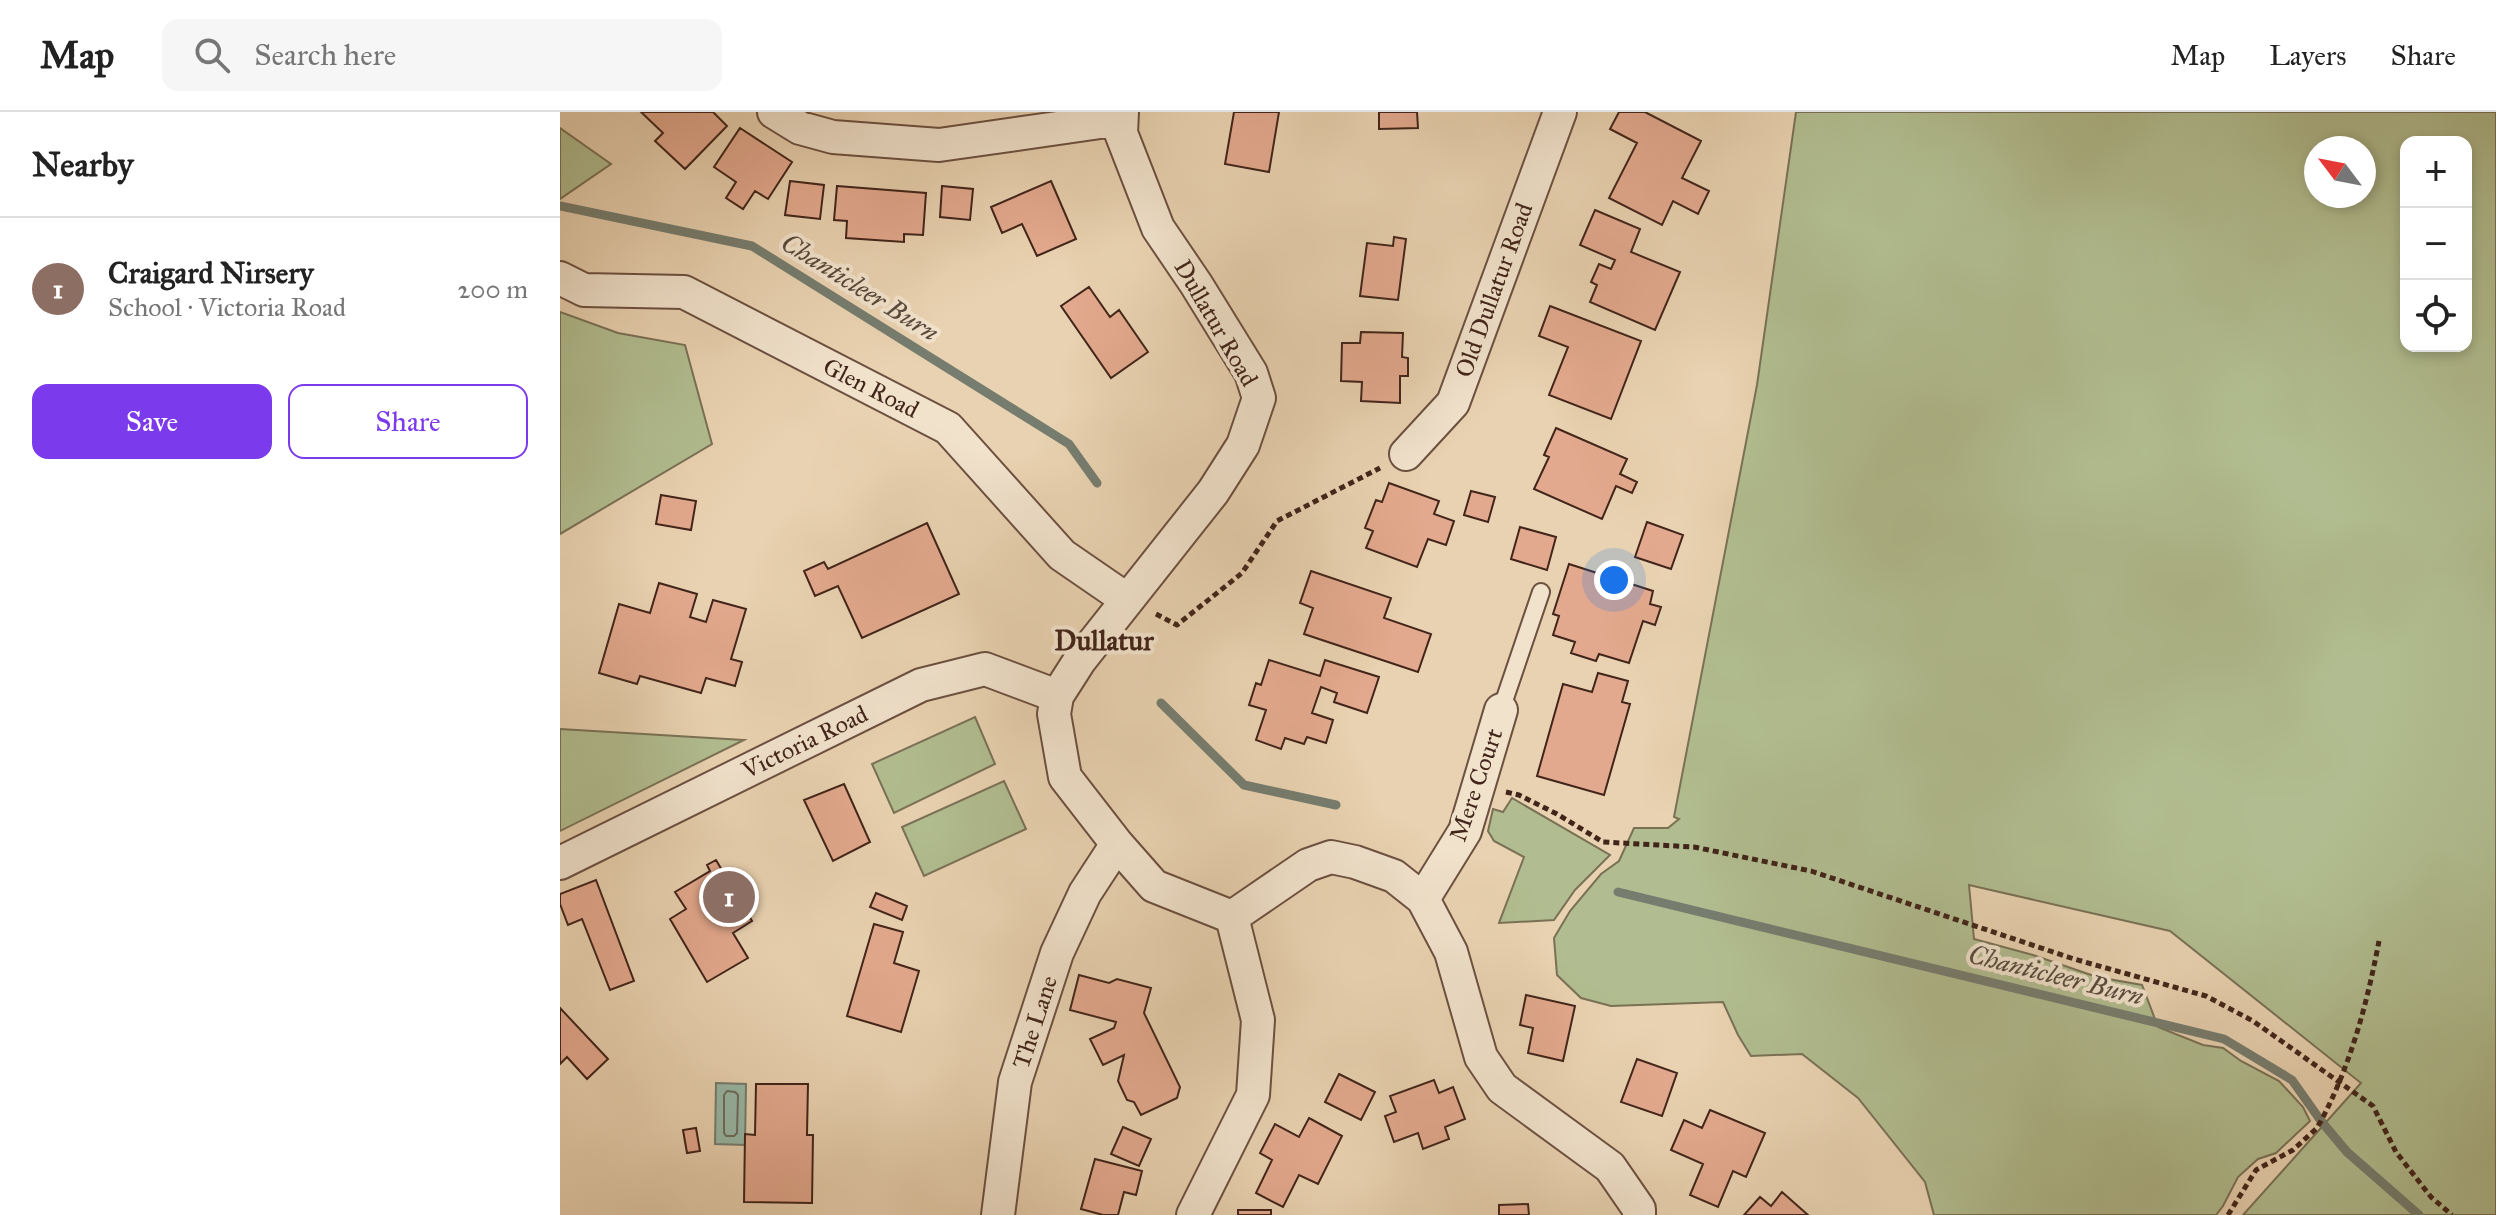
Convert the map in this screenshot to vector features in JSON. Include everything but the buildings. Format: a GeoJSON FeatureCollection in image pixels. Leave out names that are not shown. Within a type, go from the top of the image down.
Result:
{"type":"FeatureCollection","features":[{"type":"Feature","properties":{"kind":"street"},"geometry":{"type":"LineString","coordinates":[[774,112],[800,128],[833,137],[939,145],[1122,116]]}},
{"type":"Feature","properties":{"kind":"street","name":"Old Dullatur Road"},"geometry":{"type":"LineString","coordinates":[[1406,454],[1453,403],[1560,112]]}},
{"type":"Feature","properties":{"kind":"street","name":"Dullatur Road"},"geometry":{"type":"LineString","coordinates":[[1057,696],[1126,599],[1213,492],[1243,445],[1259,398],[1251,373],[1158,228],[1121,133],[1122,116]]}},
{"type":"Feature","properties":{"kind":"street","name":"Glen Road"},"geometry":{"type":"LineString","coordinates":[[560,278],[584,290],[684,292],[948,428],[1062,555],[1126,599]]}},
{"type":"Feature","properties":{"kind":"street","name":"Victoria Road"},"geometry":{"type":"LineString","coordinates":[[560,863],[921,685],[985,669],[1057,696]]}},
{"type":"Feature","properties":{"kind":"street"},"geometry":{"type":"LineString","coordinates":[[1057,696],[1054,714],[1065,777],[1117,844],[1154,886],[1232,917]]}},
{"type":"Feature","properties":{"kind":"street","name":"Mere Court"},"geometry":{"type":"LineString","coordinates":[[1423,899],[1465,831],[1501,710]]}},
{"type":"Feature","properties":{"kind":"street","name":"The Lane"},"geometry":{"type":"LineString","coordinates":[[998,1215],[1015,1082],[1057,953],[1085,893],[1117,844]]}},
{"type":"Feature","properties":{"kind":"street"},"geometry":{"type":"LineString","coordinates":[[1232,917],[1308,865],[1331,857],[1394,876],[1423,899],[1451,952],[1481,1057],[1502,1088],[1610,1167],[1639,1209],[1639,1215]]}},
{"type":"Feature","properties":{"kind":"street"},"geometry":{"type":"LineString","coordinates":[[1193,1215],[1253,1095],[1258,1020],[1232,917]]}},
{"type":"Feature","properties":{"kind":"lane"},"geometry":{"type":"LineString","coordinates":[[1501,710],[1541,592]]}},
{"type":"Feature","properties":{"kind":"path"},"geometry":{"type":"LineString","coordinates":[[1126,599],[1177,625],[1242,573],[1277,521],[1406,454]]}},
{"type":"Feature","properties":{"kind":"path"},"geometry":{"type":"LineString","coordinates":[[1478,784],[1519,795],[1603,842],[1694,847],[1811,871],[2074,959],[2206,996],[2253,1021],[2373,1106],[2396,1152],[2431,1197],[2452,1215]]}},
{"type":"Feature","properties":{"kind":"path"},"geometry":{"type":"LineString","coordinates":[[2228,1215],[2256,1170],[2293,1150],[2316,1129],[2351,1052],[2369,996],[2379,941]]}},
{"type":"Feature","properties":{"kind":"shaded area"},"geometry":{"type":"Polygon","coordinates":[[[1796,112],[2496,112],[2496,1215],[2243,1215],[2361,1083],[2170,931],[1969,885],[1974,939],[2097,977],[2142,985],[2158,1027],[2203,1045],[2223,1048],[2279,1081],[2303,1107],[2310,1121],[2276,1153],[2258,1159],[2238,1177],[2216,1215],[1934,1215],[1925,1182],[1858,1098],[1802,1054],[1751,1056],[1723,1002],[1611,1006],[1581,998],[1557,975],[1554,938],[1570,911],[1601,874],[1619,861],[1634,828],[1668,828],[1679,819],[1674,817],[1757,385],[1796,112]]]}},
{"type":"Feature","properties":{"kind":"shaded area"},"geometry":{"type":"Polygon","coordinates":[[[560,128],[611,164],[560,199],[560,128]]]}},
{"type":"Feature","properties":{"kind":"shaded area"},"geometry":{"type":"Polygon","coordinates":[[[560,312],[618,333],[685,345],[712,444],[560,534],[560,312]]]}},
{"type":"Feature","properties":{"kind":"shaded area"},"geometry":{"type":"Polygon","coordinates":[[[975,717],[995,764],[894,813],[872,764],[975,717]]]}},
{"type":"Feature","properties":{"kind":"shaded area"},"geometry":{"type":"Polygon","coordinates":[[[560,729],[744,740],[560,831],[560,729]]]}},
{"type":"Feature","properties":{"kind":"shaded area"},"geometry":{"type":"Polygon","coordinates":[[[1004,781],[1026,829],[924,876],[902,827],[1004,781]]]}},
{"type":"Feature","properties":{"kind":"shaded area"},"geometry":{"type":"Polygon","coordinates":[[[1512,798],[1610,855],[1575,890],[1554,920],[1499,923],[1524,857],[1494,841],[1488,831],[1493,809],[1503,812],[1512,798]]]}},
{"type":"Feature","properties":{"kind":"water"},"geometry":{"type":"Polygon","coordinates":[[[716,1083],[746,1084],[745,1145],[715,1144],[716,1083]]]}},
{"type":"Feature","properties":{"kind":"waterway","name":"Chanticleer Burn"},"geometry":{"type":"LineString","coordinates":[[560,206],[752,246],[1069,444],[1097,483]]}},
{"type":"Feature","properties":{"kind":"waterway","name":"Chanticleer Burn"},"geometry":{"type":"LineString","coordinates":[[1161,703],[1244,785],[1336,805]]}},
{"type":"Feature","properties":{"kind":"waterway","name":"Chanticleer Burn"},"geometry":{"type":"LineString","coordinates":[[1618,892],[2224,1039],[2292,1080],[2347,1152],[2419,1215]]}},
{"type":"Feature","properties":{"kind":"place","name":"Craigard Nirsery"},"geometry":{"type":"Point","coordinates":[729,897]}},
{"type":"Feature","properties":{"kind":"district","name":"Dullatur"},"geometry":{"type":"Point","coordinates":[1104,640]}}]}
